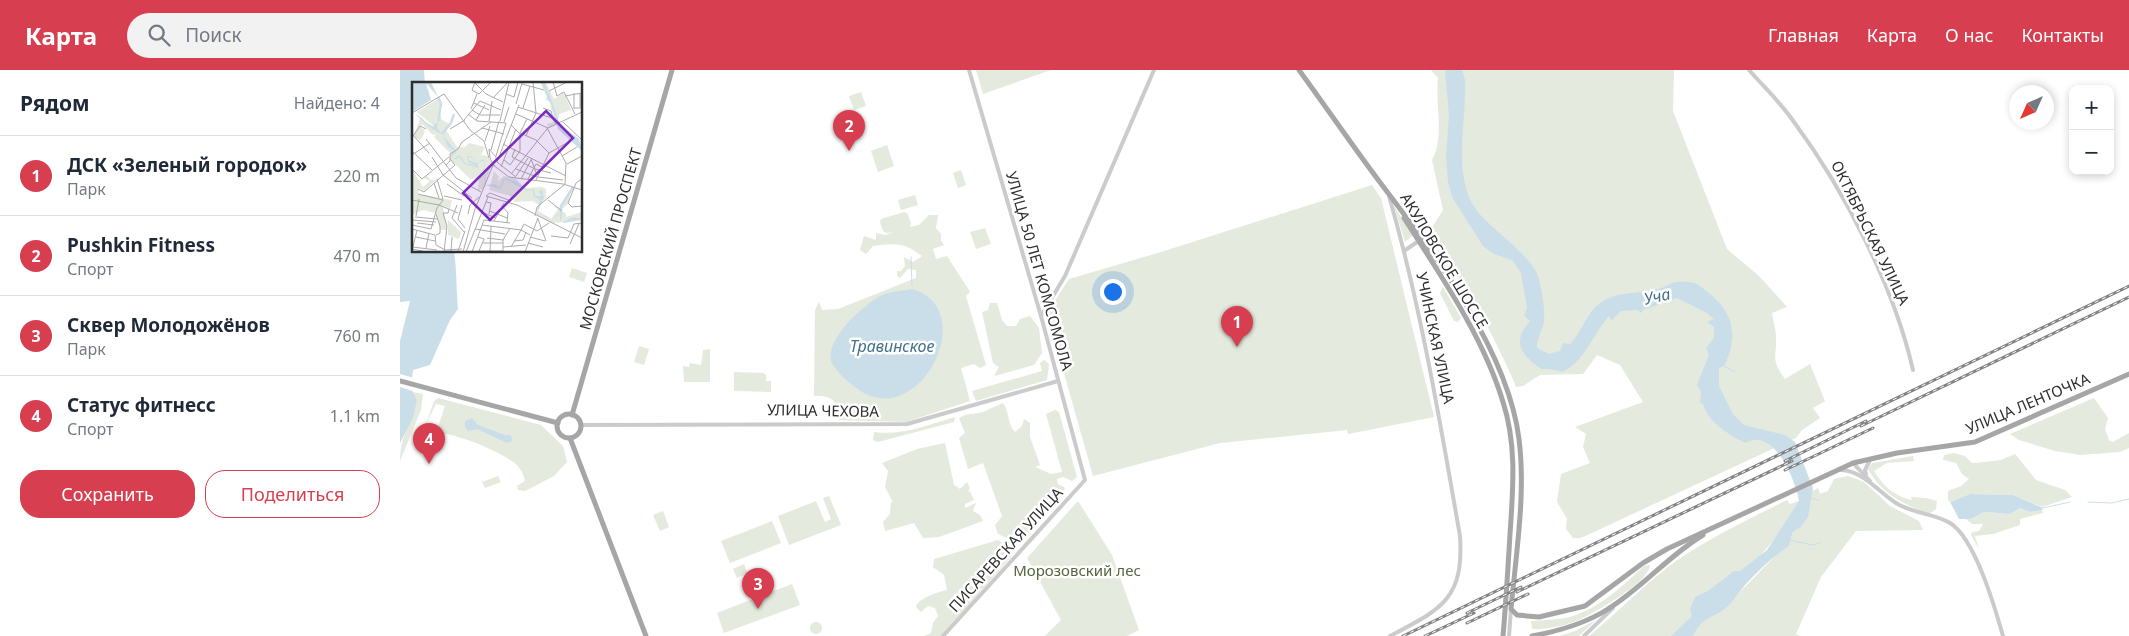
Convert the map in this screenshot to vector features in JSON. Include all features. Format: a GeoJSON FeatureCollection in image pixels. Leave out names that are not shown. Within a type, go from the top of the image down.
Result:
{"type":"FeatureCollection","features":[{"type":"Feature","properties":{"kind":"main road","name":"МОСКОВСКИЙ ПРОСПЕКТ"},"geometry":{"type":"LineString","coordinates":[[572,415],[672,70]]}},
{"type":"Feature","properties":{"kind":"main road","name":"УЧИНСКАЯ УЛИЦА"},"geometry":{"type":"LineString","coordinates":[[1299,70],[1388,193]]}},
{"type":"Feature","properties":{"kind":"main road","name":"АКУЛОВСКОЕ ШОССЕ"},"geometry":{"type":"LineString","coordinates":[[1388,193],[1474,320],[1510,397],[1519,438],[1521,481],[1511,609]]}},
{"type":"Feature","properties":{"kind":"main road","name":"АКУЛОВСКОЕ ШОССЕ"},"geometry":{"type":"LineString","coordinates":[[1421,240],[1473,331],[1490,366],[1504,402],[1512,441],[1514,475],[1502,636]]}},
{"type":"Feature","properties":{"kind":"main road","name":"УЛИЦА ЛЕНТОЧКА"},"geometry":{"type":"LineString","coordinates":[[1716,528],[1854,463],[1872,457],[1975,442],[2129,374]]}},
{"type":"Feature","properties":{"kind":"main road"},"geometry":{"type":"LineString","coordinates":[[400,380],[558,423]]}},
{"type":"Feature","properties":{"kind":"main road"},"geometry":{"type":"LineString","coordinates":[[572,415],[576,417],[581,425],[578,434],[570,438],[559,432],[558,423],[563,416],[572,415]]}},
{"type":"Feature","properties":{"kind":"main road"},"geometry":{"type":"LineString","coordinates":[[570,438],[646,636]]}},
{"type":"Feature","properties":{"kind":"main road"},"geometry":{"type":"LineString","coordinates":[[1511,609],[1517,615],[1531,618],[1578,608],[1594,600],[1655,555],[1716,528]]}},
{"type":"Feature","properties":{"kind":"main road"},"geometry":{"type":"LineString","coordinates":[[1532,636],[1575,625],[1596,616],[1621,601],[1681,550],[1716,528]]}},
{"type":"Feature","properties":{"kind":"street","name":"УЛИЦА 50 ЛЕТ КОМСОМОЛА"},"geometry":{"type":"LineString","coordinates":[[969,70],[1041,316],[1085,480]]}},
{"type":"Feature","properties":{"kind":"street"},"geometry":{"type":"LineString","coordinates":[[1041,316],[1065,276],[1154,70]]}},
{"type":"Feature","properties":{"kind":"street","name":"ОКТЯБРЬСКАЯ УЛИЦА"},"geometry":{"type":"LineString","coordinates":[[1749,70],[1793,120],[1823,163],[1848,208],[1897,310],[1913,370]]}},
{"type":"Feature","properties":{"kind":"street","name":"УЧИНСКАЯ УЛИЦА"},"geometry":{"type":"LineString","coordinates":[[1388,193],[1404,251],[1440,418],[1458,520],[1461,554],[1458,579],[1451,596],[1423,618],[1390,636]]}},
{"type":"Feature","properties":{"kind":"street"},"geometry":{"type":"LineString","coordinates":[[1404,251],[1421,240]]}},
{"type":"Feature","properties":{"kind":"street","name":"УЛИЦА ЧЕХОВА"},"geometry":{"type":"LineString","coordinates":[[581,425],[811,422],[907,424],[1058,381]]}},
{"type":"Feature","properties":{"kind":"street"},"geometry":{"type":"LineString","coordinates":[[1866,476],[1867,464],[1872,457]]}},
{"type":"Feature","properties":{"kind":"street"},"geometry":{"type":"LineString","coordinates":[[1854,463],[1859,475]]}},
{"type":"Feature","properties":{"kind":"street"},"geometry":{"type":"LineString","coordinates":[[1854,463],[1873,484]]}},
{"type":"Feature","properties":{"kind":"street"},"geometry":{"type":"LineString","coordinates":[[1836,470],[1847,470],[1859,475],[1901,507],[1949,522],[1962,534],[1992,597],[2003,636]]}},
{"type":"Feature","properties":{"kind":"street","name":"ПИСАРЕВСКАЯ УЛИЦА"},"geometry":{"type":"LineString","coordinates":[[943,636],[1085,480]]}},
{"type":"Feature","properties":{"kind":"street"},"geometry":{"type":"LineString","coordinates":[[1584,636],[1621,601]]}},
{"type":"Feature","properties":{"kind":"street","name":"АКУЛОВСКОЕ ШОССЕ"},"geometry":{"type":"LineString","coordinates":[[1509,636],[1511,609]]}},
{"type":"Feature","properties":{"kind":"green space"},"geometry":{"type":"Polygon","coordinates":[[[976,70],[1051,70],[983,94],[976,70]]]}},
{"type":"Feature","properties":{"kind":"green space"},"geometry":{"type":"Polygon","coordinates":[[[1431,70],[1674,70],[1673,111],[1727,249],[1759,276],[1787,307],[1772,313],[1776,334],[1775,358],[1777,367],[1785,379],[1810,364],[1825,401],[1813,408],[1820,418],[1802,430],[1796,438],[1581,538],[1573,538],[1566,529],[1567,519],[1557,502],[1561,474],[1590,463],[1583,447],[1586,434],[1575,427],[1643,402],[1620,365],[1597,355],[1583,374],[1540,375],[1523,386],[1516,387],[1497,345],[1476,306],[1454,269],[1428,234],[1443,210],[1432,160],[1438,141],[1439,120],[1438,78],[1431,70]]]}},
{"type":"Feature","properties":{"kind":"green space"},"geometry":{"type":"Polygon","coordinates":[[[861,92],[866,106],[854,110],[849,96],[861,92]]]}},
{"type":"Feature","properties":{"kind":"green space"},"geometry":{"type":"Polygon","coordinates":[[[887,145],[894,166],[878,172],[871,151],[887,145]]]}},
{"type":"Feature","properties":{"kind":"green space"},"geometry":{"type":"Polygon","coordinates":[[[961,170],[966,185],[958,188],[953,173],[961,170]]]}},
{"type":"Feature","properties":{"kind":"green space"},"geometry":{"type":"Polygon","coordinates":[[[1372,185],[1381,198],[1434,417],[1348,434],[1347,430],[1220,443],[1093,476],[1047,313],[1069,279],[1372,185]]]}},
{"type":"Feature","properties":{"kind":"green space"},"geometry":{"type":"Polygon","coordinates":[[[915,195],[918,205],[901,210],[898,200],[915,195]]]}},
{"type":"Feature","properties":{"kind":"green space"},"geometry":{"type":"Polygon","coordinates":[[[1394,206],[1413,235],[1405,242],[1394,206]]]}},
{"type":"Feature","properties":{"kind":"green space"},"geometry":{"type":"Polygon","coordinates":[[[904,212],[908,214],[910,227],[919,225],[929,215],[938,215],[936,228],[941,234],[941,241],[944,245],[933,249],[936,259],[947,256],[970,292],[966,296],[986,365],[980,368],[974,364],[961,368],[970,401],[906,422],[839,420],[837,408],[833,400],[814,396],[815,310],[819,302],[822,310],[838,309],[916,278],[916,270],[908,269],[900,278],[897,276],[897,271],[901,271],[905,266],[904,257],[913,262],[922,256],[910,248],[887,244],[873,246],[866,254],[860,250],[864,236],[876,240],[876,233],[885,235],[894,232],[887,233],[883,231],[881,219],[904,212]]]}},
{"type":"Feature","properties":{"kind":"green space"},"geometry":{"type":"Polygon","coordinates":[[[985,228],[991,244],[976,249],[970,232],[985,228]]]}},
{"type":"Feature","properties":{"kind":"green space"},"geometry":{"type":"Polygon","coordinates":[[[572,268],[587,273],[584,282],[569,277],[572,268]]]}},
{"type":"Feature","properties":{"kind":"green space"},"geometry":{"type":"Polygon","coordinates":[[[1443,287],[1461,318],[1458,322],[1454,321],[1440,293],[1443,287]]]}},
{"type":"Feature","properties":{"kind":"green space"},"geometry":{"type":"Polygon","coordinates":[[[990,303],[997,303],[1002,320],[1007,326],[1016,326],[1020,319],[1030,316],[1039,328],[1042,353],[1034,365],[994,376],[999,367],[993,363],[982,312],[988,310],[990,303]]]}},
{"type":"Feature","properties":{"kind":"green space"},"geometry":{"type":"Polygon","coordinates":[[[639,346],[649,349],[644,365],[634,362],[639,346]]]}},
{"type":"Feature","properties":{"kind":"green space"},"geometry":{"type":"Polygon","coordinates":[[[710,349],[710,382],[684,382],[683,366],[689,367],[690,363],[701,365],[703,350],[710,349]]]}},
{"type":"Feature","properties":{"kind":"green space"},"geometry":{"type":"Polygon","coordinates":[[[1044,360],[1049,364],[1047,380],[976,401],[972,391],[1042,371],[1040,363],[1044,360]]]}},
{"type":"Feature","properties":{"kind":"green space"},"geometry":{"type":"Polygon","coordinates":[[[734,372],[763,373],[766,375],[766,381],[771,381],[771,392],[734,391],[734,372]]]}},
{"type":"Feature","properties":{"kind":"green space"},"geometry":{"type":"Polygon","coordinates":[[[413,392],[423,394],[421,410],[400,461],[404,437],[417,400],[413,392]]]}},
{"type":"Feature","properties":{"kind":"green space"},"geometry":{"type":"Polygon","coordinates":[[[438,398],[541,425],[563,446],[567,462],[554,476],[525,491],[518,490],[517,486],[525,481],[522,472],[509,459],[478,444],[454,436],[436,433],[445,406],[436,404],[426,424],[434,401],[438,398]]]}},
{"type":"Feature","properties":{"kind":"green space"},"geometry":{"type":"Polygon","coordinates":[[[2094,398],[2108,418],[2105,429],[2109,440],[2113,442],[2129,433],[2129,448],[2120,452],[2081,455],[2055,451],[2019,440],[2010,434],[2094,398]]]}},
{"type":"Feature","properties":{"kind":"green space"},"geometry":{"type":"Polygon","coordinates":[[[1003,403],[1012,429],[1015,432],[1022,426],[1024,419],[1030,423],[1030,437],[1040,465],[1035,467],[1051,474],[1062,472],[1046,414],[1055,410],[1059,412],[1077,477],[1072,481],[1063,477],[1057,479],[1058,484],[1065,488],[1061,496],[1027,535],[1011,540],[998,534],[995,525],[1002,516],[983,463],[968,469],[959,438],[965,433],[959,418],[983,412],[1003,403]]]}},
{"type":"Feature","properties":{"kind":"green space"},"geometry":{"type":"Polygon","coordinates":[[[955,417],[954,422],[878,442],[873,440],[874,432],[905,431],[955,417]]]}},
{"type":"Feature","properties":{"kind":"green space"},"geometry":{"type":"Polygon","coordinates":[[[945,443],[954,485],[960,489],[967,482],[970,488],[968,492],[970,491],[974,500],[965,504],[965,508],[976,503],[973,511],[980,515],[983,521],[939,537],[923,538],[914,523],[885,531],[883,522],[890,514],[891,502],[893,502],[885,487],[888,471],[882,463],[917,449],[945,443]]]}},
{"type":"Feature","properties":{"kind":"green space"},"geometry":{"type":"Polygon","coordinates":[[[1954,453],[1965,456],[1972,463],[2001,460],[2015,454],[2036,480],[2065,490],[2072,497],[2042,507],[2013,495],[1970,494],[1950,502],[1948,500],[1948,491],[1961,486],[1969,479],[1962,474],[1956,463],[1943,460],[1944,455],[1954,453]]]}},
{"type":"Feature","properties":{"kind":"green space"},"geometry":{"type":"Polygon","coordinates":[[[1913,456],[1914,461],[1887,463],[1874,471],[1885,486],[1900,496],[1912,500],[1911,497],[1937,501],[1936,509],[1929,514],[1911,507],[1894,497],[1880,485],[1868,469],[1872,463],[1913,456]]]}},
{"type":"Feature","properties":{"kind":"green space"},"geometry":{"type":"Polygon","coordinates":[[[498,476],[501,482],[485,488],[482,482],[498,476]]]}},
{"type":"Feature","properties":{"kind":"green space"},"geometry":{"type":"Polygon","coordinates":[[[1848,476],[1864,482],[1890,506],[1919,521],[1923,530],[1856,531],[1821,577],[1796,634],[1800,636],[1589,636],[1654,579],[1689,552],[1787,500],[1790,504],[1799,501],[1788,520],[1761,555],[1742,570],[1734,572],[1735,597],[1779,552],[1789,546],[1793,532],[1805,520],[1812,491],[1818,488],[1820,494],[1828,491],[1834,479],[1848,476]]]}},
{"type":"Feature","properties":{"kind":"green space"},"geometry":{"type":"Polygon","coordinates":[[[829,496],[841,525],[789,545],[778,516],[816,501],[825,522],[831,519],[823,498],[829,496]]]}},
{"type":"Feature","properties":{"kind":"green space","name":"Морозовский лес"},"geometry":{"type":"Polygon","coordinates":[[[1078,501],[1112,555],[1139,630],[1127,636],[1045,636],[1061,620],[1027,558],[1078,501]]]}},
{"type":"Feature","properties":{"kind":"green space"},"geometry":{"type":"Polygon","coordinates":[[[2020,508],[2030,512],[2042,510],[2043,513],[2020,519],[2020,525],[1993,534],[1975,536],[1979,549],[1971,535],[1972,532],[1979,531],[1983,524],[1972,524],[1966,519],[1971,519],[1984,512],[2010,514],[2020,508]]]}},
{"type":"Feature","properties":{"kind":"green space"},"geometry":{"type":"Polygon","coordinates":[[[663,511],[669,527],[660,531],[653,515],[663,511]]]}},
{"type":"Feature","properties":{"kind":"green space"},"geometry":{"type":"Polygon","coordinates":[[[772,521],[781,543],[730,563],[721,541],[772,521]]]}},
{"type":"Feature","properties":{"kind":"green space"},"geometry":{"type":"Polygon","coordinates":[[[998,540],[1008,547],[1011,557],[941,636],[924,636],[931,633],[933,623],[938,616],[935,608],[928,606],[921,612],[916,607],[920,601],[929,596],[947,590],[944,575],[933,567],[934,559],[998,540]]]}},
{"type":"Feature","properties":{"kind":"green space"},"geometry":{"type":"Polygon","coordinates":[[[744,564],[748,573],[737,578],[733,569],[744,564]]]}},
{"type":"Feature","properties":{"kind":"green space"},"geometry":{"type":"Polygon","coordinates":[[[1650,565],[1647,572],[1630,589],[1593,613],[1564,625],[1532,629],[1531,621],[1570,617],[1600,603],[1619,589],[1644,566],[1650,565]]]}},
{"type":"Feature","properties":{"kind":"green space"},"geometry":{"type":"Polygon","coordinates":[[[792,584],[800,605],[724,633],[717,613],[792,584]]]}},
{"type":"Feature","properties":{"kind":"green space"},"geometry":{"type":"Polygon","coordinates":[[[1596,620],[1579,636],[1560,636],[1575,631],[1596,620]]]}},
{"type":"Feature","properties":{"kind":"green space"},"geometry":{"type":"Polygon","coordinates":[[[814,622],[818,622],[822,628],[818,634],[814,634],[810,630],[810,626],[814,622]]]}},
{"type":"Feature","properties":{"kind":"water"},"geometry":{"type":"Polygon","coordinates":[[[400,70],[424,70],[425,82],[412,82],[412,252],[454,252],[458,309],[450,320],[430,365],[413,370],[411,388],[417,400],[413,418],[400,443],[400,341],[410,301],[400,302],[400,70]]]}},
{"type":"Feature","properties":{"kind":"water","name":"Уча"},"geometry":{"type":"Polygon","coordinates":[[[1445,70],[1462,70],[1465,80],[1462,163],[1468,194],[1482,217],[1529,261],[1539,279],[1544,316],[1537,348],[1549,354],[1560,351],[1563,343],[1570,344],[1595,308],[1612,297],[1651,291],[1674,282],[1695,283],[1716,299],[1724,308],[1729,318],[1732,340],[1730,352],[1724,366],[1719,368],[1719,386],[1733,414],[1744,425],[1785,435],[1795,442],[1813,488],[1808,517],[1801,527],[1793,532],[1789,546],[1760,569],[1728,606],[1700,624],[1693,636],[1671,636],[1692,616],[1690,609],[1695,597],[1708,591],[1734,571],[1740,571],[1767,550],[1799,501],[1788,469],[1782,458],[1765,442],[1756,440],[1745,443],[1732,436],[1714,422],[1703,404],[1700,403],[1701,391],[1697,385],[1709,355],[1706,348],[1714,338],[1714,327],[1707,322],[1714,319],[1707,313],[1677,298],[1643,310],[1641,313],[1638,310],[1621,311],[1611,321],[1609,316],[1582,355],[1570,368],[1562,372],[1541,369],[1528,358],[1521,348],[1520,342],[1524,329],[1530,321],[1524,316],[1527,308],[1521,273],[1512,260],[1494,254],[1483,246],[1452,197],[1448,182],[1446,157],[1449,115],[1445,70]]]}},
{"type":"Feature","properties":{"kind":"water","name":"Травинское"},"geometry":{"type":"Polygon","coordinates":[[[912,289],[932,301],[942,320],[942,342],[933,364],[919,383],[900,396],[878,398],[855,387],[837,371],[831,356],[833,346],[846,325],[874,300],[882,295],[912,289]]]}},
{"type":"Feature","properties":{"kind":"water"},"geometry":{"type":"Polygon","coordinates":[[[472,418],[478,425],[505,435],[511,435],[512,441],[507,443],[477,429],[468,431],[465,427],[465,421],[472,418]]]}},
{"type":"Feature","properties":{"kind":"water"},"geometry":{"type":"Polygon","coordinates":[[[1970,494],[2013,495],[2043,508],[2042,510],[2030,512],[2020,508],[2010,514],[1984,512],[1971,519],[1959,519],[1950,502],[1970,494]]]}},
{"type":"Feature","properties":{"kind":"pier"},"geometry":{"type":"Polygon","coordinates":[[[400,374],[414,378],[413,387],[416,392],[400,387],[400,374]]]}},
{"type":"Feature","properties":{"kind":"waterway"},"geometry":{"type":"LineString","coordinates":[[911,257],[912,286]]}},
{"type":"Feature","properties":{"kind":"waterway"},"geometry":{"type":"LineString","coordinates":[[1724,366],[1735,372]]}},
{"type":"Feature","properties":{"kind":"waterway"},"geometry":{"type":"LineString","coordinates":[[1810,498],[1819,500]]}},
{"type":"Feature","properties":{"kind":"waterway"},"geometry":{"type":"LineString","coordinates":[[2088,502],[2112,503],[2129,499]]}},
{"type":"Feature","properties":{"kind":"waterway"},"geometry":{"type":"LineString","coordinates":[[2043,508],[2070,502]]}},
{"type":"Feature","properties":{"kind":"waterway"},"geometry":{"type":"LineString","coordinates":[[1789,540],[1813,545],[1820,543]]}},
{"type":"Feature","properties":{"kind":"railway"},"geometry":{"type":"LineString","coordinates":[[1403,636],[2129,286]]}},
{"type":"Feature","properties":{"kind":"railway"},"geometry":{"type":"LineString","coordinates":[[1861,426],[2129,297]]}},
{"type":"Feature","properties":{"kind":"railway"},"geometry":{"type":"LineString","coordinates":[[1785,461],[1866,421]]}},
{"type":"Feature","properties":{"kind":"railway"},"geometry":{"type":"LineString","coordinates":[[1785,470],[1873,428]]}},
{"type":"Feature","properties":{"kind":"railway"},"geometry":{"type":"LineString","coordinates":[[1517,592],[1792,461]]}},
{"type":"Feature","properties":{"kind":"railway"},"geometry":{"type":"LineString","coordinates":[[1467,613],[1521,587]]}},
{"type":"Feature","properties":{"kind":"railway"},"geometry":{"type":"LineString","coordinates":[[1467,623],[1528,594]]}},
{"type":"Feature","properties":{"kind":"railway"},"geometry":{"type":"LineString","coordinates":[[1425,636],[1474,613]]}},
{"type":"Feature","properties":{"kind":"place","name":"Pushkin Fitness"},"geometry":{"type":"Point","coordinates":[849,151]}},
{"type":"Feature","properties":{"kind":"place","name":"ДСК «Зеленый городок»"},"geometry":{"type":"Point","coordinates":[1237,347]}},
{"type":"Feature","properties":{"kind":"place","name":"Статус фитнесс"},"geometry":{"type":"Point","coordinates":[429,464]}},
{"type":"Feature","properties":{"kind":"place","name":"Сквер Молодожёнов"},"geometry":{"type":"Point","coordinates":[758,609]}}]}
